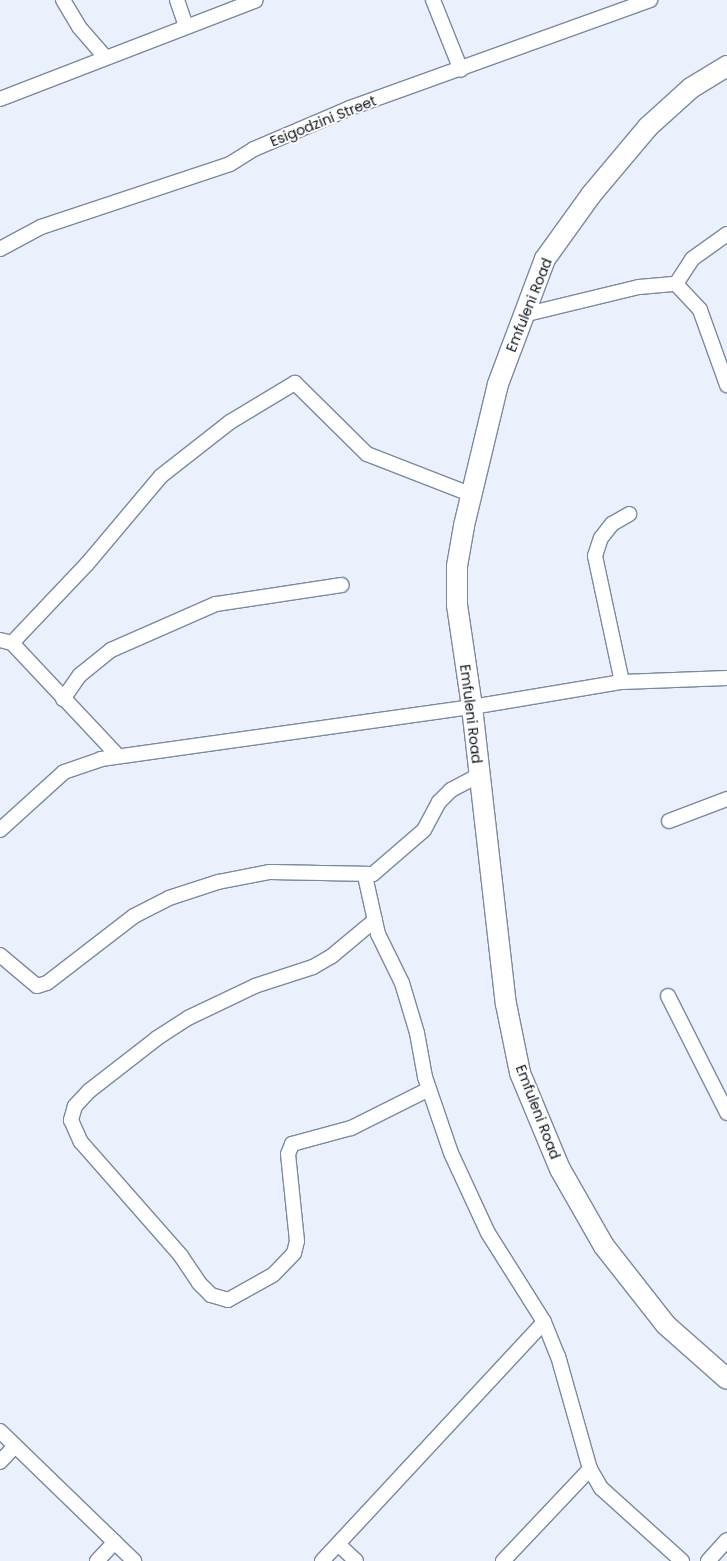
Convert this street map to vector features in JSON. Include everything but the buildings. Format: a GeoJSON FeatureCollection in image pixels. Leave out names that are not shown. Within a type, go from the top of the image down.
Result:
{"type":"FeatureCollection","features":[{"type":"Feature","properties":{"kind":"street"},"geometry":{"type":"LineString","coordinates":[[63,0],[79,27],[105,57]]}},
{"type":"Feature","properties":{"kind":"street"},"geometry":{"type":"LineString","coordinates":[[177,0],[186,26]]}},
{"type":"Feature","properties":{"kind":"street"},"geometry":{"type":"LineString","coordinates":[[0,99],[256,0]]}},
{"type":"Feature","properties":{"kind":"street"},"geometry":{"type":"LineString","coordinates":[[433,0],[461,70]]}},
{"type":"Feature","properties":{"kind":"street","name":"Esigodzini Street"},"geometry":{"type":"LineString","coordinates":[[0,249],[41,227],[230,164],[254,149],[350,108],[461,70],[650,0]]}},
{"type":"Feature","properties":{"kind":"street","name":"Emfuleni Road"},"geometry":{"type":"LineString","coordinates":[[727,66],[690,88],[648,128],[611,169],[545,259],[498,384],[457,566],[457,605],[472,707],[506,1004],[520,1073],[540,1124],[581,1206],[634,1287],[666,1325],[727,1379]]}},
{"type":"Feature","properties":{"kind":"street"},"geometry":{"type":"LineString","coordinates":[[676,284],[692,259],[727,234]]}},
{"type":"Feature","properties":{"kind":"street"},"geometry":{"type":"LineString","coordinates":[[523,315],[639,287],[676,284]]}},
{"type":"Feature","properties":{"kind":"street"},"geometry":{"type":"LineString","coordinates":[[676,284],[700,310],[727,384]]}},
{"type":"Feature","properties":{"kind":"street"},"geometry":{"type":"LineString","coordinates":[[118,756],[6,641],[88,564],[161,476],[230,422],[295,384],[367,454],[472,495]]}},
{"type":"Feature","properties":{"kind":"street"},"geometry":{"type":"LineString","coordinates":[[622,682],[595,556],[601,538],[612,524],[629,514]]}},
{"type":"Feature","properties":{"kind":"street"},"geometry":{"type":"LineString","coordinates":[[63,699],[80,675],[111,650],[216,604],[342,585]]}},
{"type":"Feature","properties":{"kind":"street"},"geometry":{"type":"LineString","coordinates":[[0,830],[64,772],[81,764],[118,756],[472,707],[622,682],[727,678]]}},
{"type":"Feature","properties":{"kind":"street"},"geometry":{"type":"LineString","coordinates":[[0,955],[37,986],[47,984],[134,916],[169,898],[218,882],[270,872],[365,876],[384,866],[424,830],[440,802],[451,790],[479,775]]}},
{"type":"Feature","properties":{"kind":"street"},"geometry":{"type":"LineString","coordinates":[[670,820],[727,799]]}},
{"type":"Feature","properties":{"kind":"street"},"geometry":{"type":"LineString","coordinates":[[365,876],[374,920],[402,984],[429,1090],[451,1153],[488,1233],[544,1322],[558,1356],[590,1469],[601,1488],[682,1561]]}},
{"type":"Feature","properties":{"kind":"street"},"geometry":{"type":"LineString","coordinates":[[374,920],[332,956],[313,967],[255,986],[188,1018],[156,1039],[89,1091],[75,1106],[72,1120],[81,1142],[181,1256],[199,1283],[211,1295],[228,1300],[273,1275],[294,1253],[297,1241],[288,1154],[292,1144],[351,1128],[429,1090]]}},
{"type":"Feature","properties":{"kind":"street"},"geometry":{"type":"LineString","coordinates":[[668,996],[727,1113]]}},
{"type":"Feature","properties":{"kind":"street"},"geometry":{"type":"LineString","coordinates":[[322,1561],[544,1322]]}},
{"type":"Feature","properties":{"kind":"street"},"geometry":{"type":"LineString","coordinates":[[0,1431],[134,1561]]}},
{"type":"Feature","properties":{"kind":"street"},"geometry":{"type":"LineString","coordinates":[[0,1462],[15,1446]]}},
{"type":"Feature","properties":{"kind":"street"},"geometry":{"type":"LineString","coordinates":[[503,1561],[590,1469]]}},
{"type":"Feature","properties":{"kind":"street"},"geometry":{"type":"LineString","coordinates":[[708,1561],[727,1540]]}},
{"type":"Feature","properties":{"kind":"street"},"geometry":{"type":"LineString","coordinates":[[97,1561],[115,1542]]}},
{"type":"Feature","properties":{"kind":"street"},"geometry":{"type":"LineString","coordinates":[[339,1544],[356,1561]]}}]}
